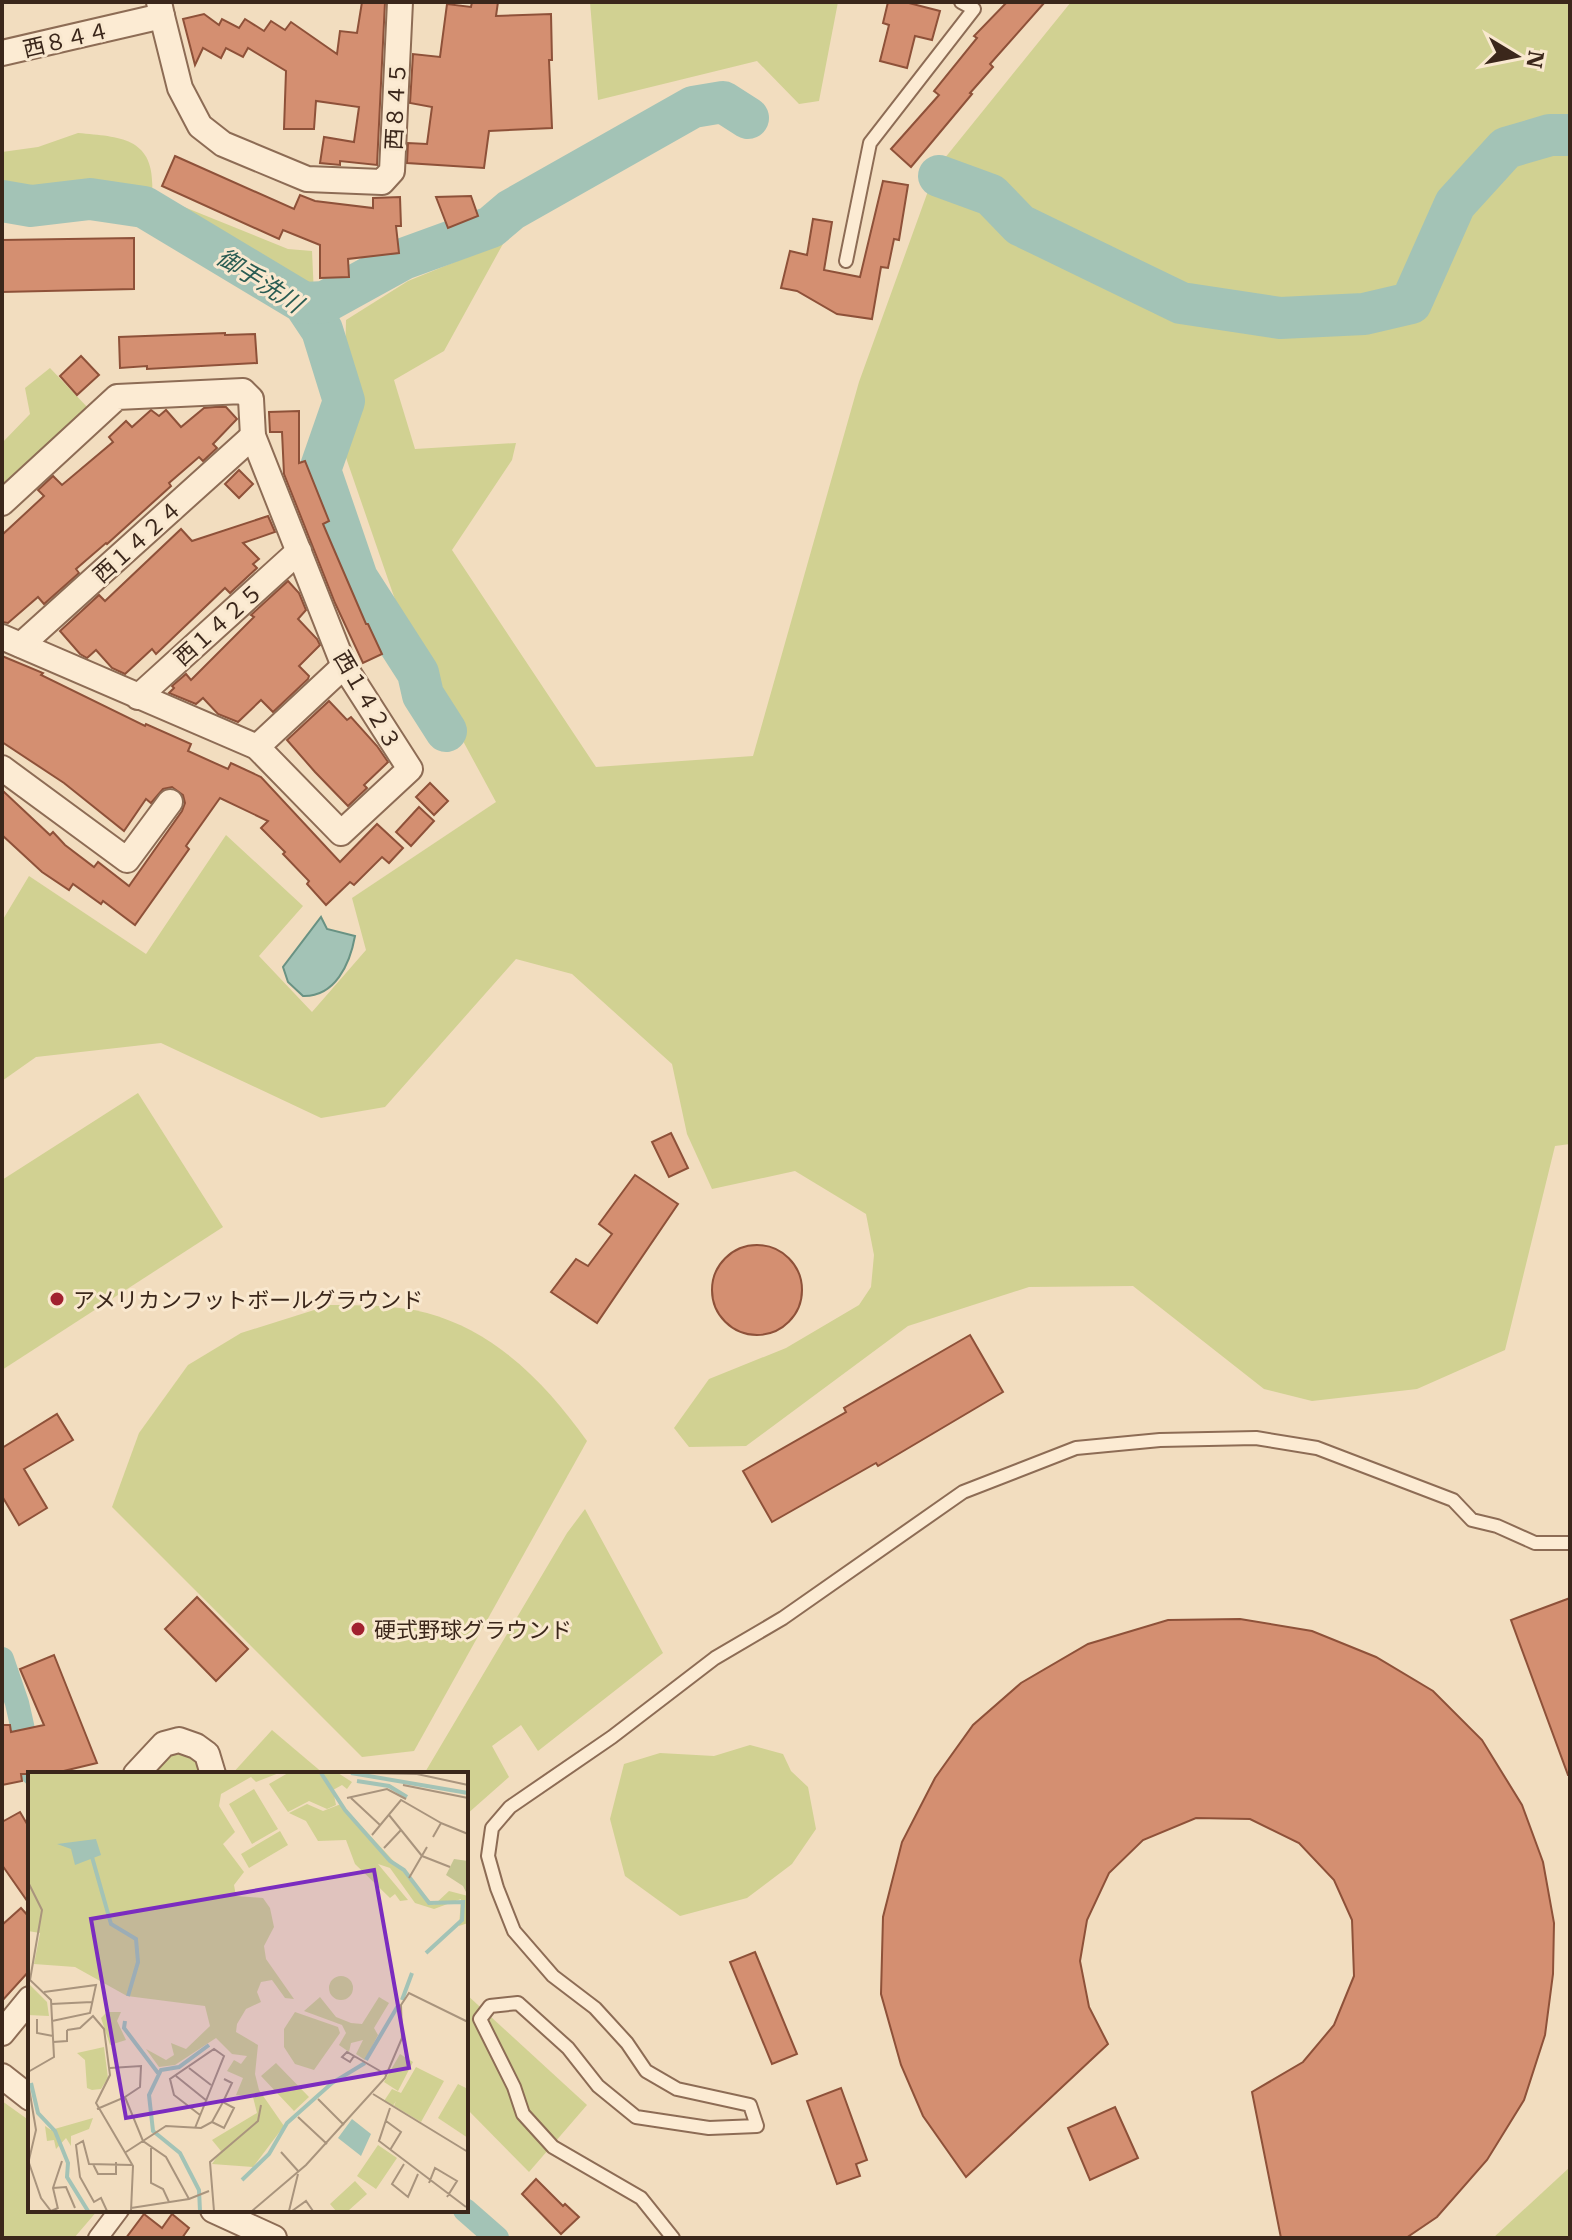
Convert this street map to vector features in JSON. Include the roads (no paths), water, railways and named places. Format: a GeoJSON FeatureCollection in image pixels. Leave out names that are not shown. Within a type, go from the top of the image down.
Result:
{"type":"FeatureCollection","features":[{"type":"Feature","properties":{"kind":"street","name":"西８４５"},"geometry":{"type":"LineString","coordinates":[[161,9],[180,88],[200,126],[223,144],[307,179],[382,182],[392,171],[400,2]]}},
{"type":"Feature","properties":{"kind":"street","name":"西８４４"},"geometry":{"type":"LineString","coordinates":[[2,53],[161,9]]}},
{"type":"Feature","properties":{"kind":"street","name":"西１４２３"},"geometry":{"type":"LineString","coordinates":[[2,503],[117,397],[243,391],[251,399],[253,436],[344,666],[410,769],[341,833],[257,747],[11,641]]}},
{"type":"Feature","properties":{"kind":"street","name":"西１４２４"},"geometry":{"type":"LineString","coordinates":[[11,641],[253,436]]}},
{"type":"Feature","properties":{"kind":"street","name":"西１４２５"},"geometry":{"type":"LineString","coordinates":[[138,697],[299,551]]}},
{"type":"Feature","properties":{"kind":"street"},"geometry":{"type":"LineString","coordinates":[[257,747],[344,666]]}},
{"type":"Feature","properties":{"kind":"street"},"geometry":{"type":"LineString","coordinates":[[2,768],[127,860],[170,802]]}},
{"type":"Feature","properties":{"kind":"street"},"geometry":{"type":"LineString","coordinates":[[138,1772],[164,1744],[179,1740],[207,1754],[212,1772]]}},
{"type":"Feature","properties":{"kind":"street"},"geometry":{"type":"LineString","coordinates":[[2,2033],[28,2001]]}},
{"type":"Feature","properties":{"kind":"street"},"geometry":{"type":"LineString","coordinates":[[2,2076],[28,2096]]}},
{"type":"Feature","properties":{"kind":"street"},"geometry":{"type":"LineString","coordinates":[[98,2238],[118,2212]]}},
{"type":"Feature","properties":{"kind":"street"},"geometry":{"type":"LineString","coordinates":[[217,2212],[274,2238]]}},
{"type":"Feature","properties":{"kind":"lane"},"geometry":{"type":"LineString","coordinates":[[846,261],[870,143],[974,9],[961,2]]}},
{"type":"Feature","properties":{"kind":"lane"},"geometry":{"type":"LineString","coordinates":[[673,2238],[641,2198],[553,2147],[523,2114],[514,2087],[480,2019],[490,2006],[518,2003],[568,2048],[598,2086],[636,2117],[709,2128],[757,2126],[750,2105],[677,2089],[646,2071],[627,2043],[595,2008],[553,1976],[514,1931],[488,1856],[492,1828],[510,1807],[612,1737],[715,1658],[783,1618],[963,1492],[1076,1448],[1160,1440],[1256,1438],[1317,1448],[1453,1500],[1472,1520],[1497,1526],[1535,1543],[1570,1543]]}},
{"type":"Feature","properties":{"kind":"waterway"},"geometry":{"type":"LineString","coordinates":[[304,303],[325,302],[403,259],[491,227],[511,210],[693,107],[723,102],[748,118]]}},
{"type":"Feature","properties":{"kind":"waterway"},"geometry":{"type":"LineString","coordinates":[[939,176],[991,195],[1020,225],[1181,303],[1280,318],[1364,314],[1411,303],[1455,204],[1506,148],[1550,135],[1570,135]]}},
{"type":"Feature","properties":{"kind":"waterway","name":"御手洗川"},"geometry":{"type":"LineString","coordinates":[[2,201],[31,206],[90,199],[144,207],[304,303],[322,330],[344,401],[320,470],[357,578],[418,673],[423,695],[446,731]]}},
{"type":"Feature","properties":{"kind":"waterway"},"geometry":{"type":"LineString","coordinates":[[2,1659],[17,1703],[33,1772]]}},
{"type":"Feature","properties":{"kind":"waterway"},"geometry":{"type":"LineString","coordinates":[[467,2212],[497,2238]]}},
{"type":"Feature","properties":{"kind":"place","name":"アメリカンフットボールグラウンド"},"geometry":{"type":"Point","coordinates":[57,1299]}},
{"type":"Feature","properties":{"kind":"place","name":"硬式野球グラウンド"},"geometry":{"type":"Point","coordinates":[358,1629]}}]}
